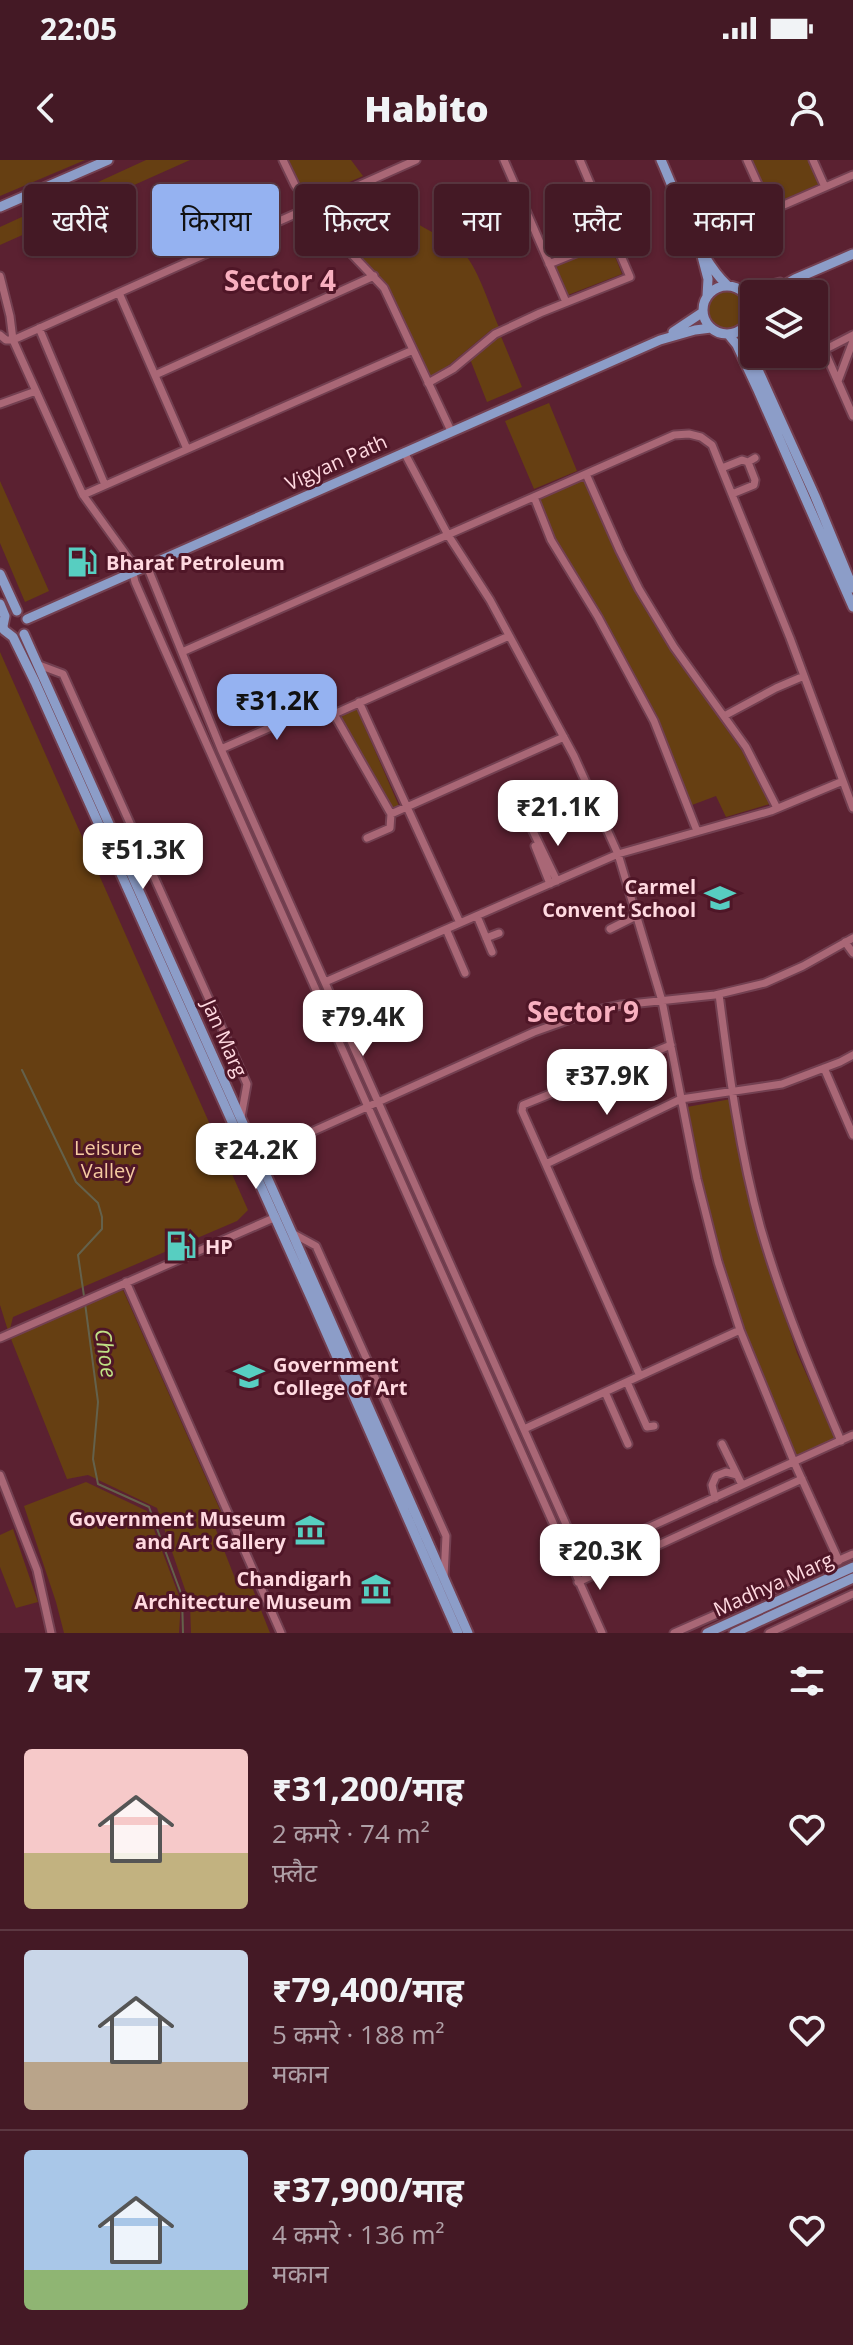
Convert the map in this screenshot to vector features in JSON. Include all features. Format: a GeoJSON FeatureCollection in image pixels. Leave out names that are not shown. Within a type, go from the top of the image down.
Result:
{"type":"FeatureCollection","features":[{"type":"Feature","properties":{"kind":"main road"},"geometry":{"type":"LineString","coordinates":[[0,207],[108,160]]}},
{"type":"Feature","properties":{"kind":"main road"},"geometry":{"type":"LineString","coordinates":[[661,160],[672,184]]}},
{"type":"Feature","properties":{"kind":"main road"},"geometry":{"type":"LineString","coordinates":[[791,280],[853,254]]}},
{"type":"Feature","properties":{"kind":"main road"},"geometry":{"type":"LineString","coordinates":[[702,256],[708,279],[707,296]]}},
{"type":"Feature","properties":{"kind":"main road"},"geometry":{"type":"LineString","coordinates":[[705,256],[716,276],[740,290]]}},
{"type":"Feature","properties":{"kind":"main road"},"geometry":{"type":"LineString","coordinates":[[727,285],[716,288],[707,296],[703,312],[705,320],[711,328],[728,334],[737,345],[853,607]]}},
{"type":"Feature","properties":{"kind":"main road","name":"Vigyan Path"},"geometry":{"type":"LineString","coordinates":[[660,340],[703,312]]}},
{"type":"Feature","properties":{"kind":"main road","name":"Vigyan Path"},"geometry":{"type":"LineString","coordinates":[[27,619],[660,340],[711,328]]}},
{"type":"Feature","properties":{"kind":"main road"},"geometry":{"type":"LineString","coordinates":[[728,334],[740,330]]}},
{"type":"Feature","properties":{"kind":"main road"},"geometry":{"type":"LineString","coordinates":[[757,368],[853,588]]}},
{"type":"Feature","properties":{"kind":"main road"},"geometry":{"type":"LineString","coordinates":[[0,574],[17,611],[27,619],[28,629],[24,634],[13,637],[2,631],[5,616],[0,604]]}},
{"type":"Feature","properties":{"kind":"main road"},"geometry":{"type":"LineString","coordinates":[[5,616],[17,611]]}},
{"type":"Feature","properties":{"kind":"main road","name":"Jan Marg"},"geometry":{"type":"LineString","coordinates":[[24,634],[241,1117],[253,1158]]}},
{"type":"Feature","properties":{"kind":"main road","name":"Jan Marg"},"geometry":{"type":"LineString","coordinates":[[13,637],[279,1216],[458,1633]]}},
{"type":"Feature","properties":{"kind":"main road","name":"Jan Marg"},"geometry":{"type":"LineString","coordinates":[[279,1216],[292,1233],[468,1633]]}},
{"type":"Feature","properties":{"kind":"main road","name":"Madhya Marg"},"geometry":{"type":"LineString","coordinates":[[707,1633],[853,1567]]}},
{"type":"Feature","properties":{"kind":"main road","name":"Madhya Marg"},"geometry":{"type":"LineString","coordinates":[[734,1633],[853,1578]]}},
{"type":"Feature","properties":{"kind":"street"},"geometry":{"type":"LineString","coordinates":[[283,160],[295,185]]}},
{"type":"Feature","properties":{"kind":"street"},"geometry":{"type":"LineString","coordinates":[[362,184],[416,160]]}},
{"type":"Feature","properties":{"kind":"street"},"geometry":{"type":"LineString","coordinates":[[504,160],[566,302]]}},
{"type":"Feature","properties":{"kind":"street"},"geometry":{"type":"LineString","coordinates":[[580,160],[590,184]]}},
{"type":"Feature","properties":{"kind":"street"},"geometry":{"type":"LineString","coordinates":[[747,160],[770,211],[853,175]]}},
{"type":"Feature","properties":{"kind":"street"},"geometry":{"type":"LineString","coordinates":[[813,160],[825,187]]}},
{"type":"Feature","properties":{"kind":"street"},"geometry":{"type":"LineString","coordinates":[[0,335],[6,340],[13,340],[295,214]]}},
{"type":"Feature","properties":{"kind":"street"},"geometry":{"type":"LineString","coordinates":[[354,256],[384,288],[451,431]]}},
{"type":"Feature","properties":{"kind":"street"},"geometry":{"type":"LineString","coordinates":[[549,264],[569,256]]}},
{"type":"Feature","properties":{"kind":"street"},"geometry":{"type":"LineString","coordinates":[[428,383],[453,369],[495,334],[630,277],[621,256]]}},
{"type":"Feature","properties":{"kind":"street"},"geometry":{"type":"LineString","coordinates":[[0,276],[13,340],[83,495],[130,560],[132,572],[163,646],[602,1633]]}},
{"type":"Feature","properties":{"kind":"street"},"geometry":{"type":"LineString","coordinates":[[155,375],[374,276]]}},
{"type":"Feature","properties":{"kind":"street"},"geometry":{"type":"LineString","coordinates":[[119,293],[187,449]]}},
{"type":"Feature","properties":{"kind":"street"},"geometry":{"type":"LineString","coordinates":[[39,328],[105,485]]}},
{"type":"Feature","properties":{"kind":"street"},"geometry":{"type":"LineString","coordinates":[[853,338],[824,350],[853,416]]}},
{"type":"Feature","properties":{"kind":"street"},"geometry":{"type":"LineString","coordinates":[[838,381],[853,338]]}},
{"type":"Feature","properties":{"kind":"street"},"geometry":{"type":"LineString","coordinates":[[83,495],[413,350]]}},
{"type":"Feature","properties":{"kind":"street"},"geometry":{"type":"LineString","coordinates":[[0,404],[36,391]]}},
{"type":"Feature","properties":{"kind":"street"},"geometry":{"type":"LineString","coordinates":[[182,652],[674,435],[689,434],[701,437],[712,445],[853,808]]}},
{"type":"Feature","properties":{"kind":"street"},"geometry":{"type":"LineString","coordinates":[[404,452],[448,535],[490,600],[564,737],[618,854],[662,1001],[697,1179],[718,1262],[740,1330],[839,1561]]}},
{"type":"Feature","properties":{"kind":"street"},"geometry":{"type":"LineString","coordinates":[[722,468],[751,460],[754,485],[732,494]]}},
{"type":"Feature","properties":{"kind":"street"},"geometry":{"type":"LineString","coordinates":[[586,474],[639,589],[674,647],[746,747],[777,808]]}},
{"type":"Feature","properties":{"kind":"street"},"geometry":{"type":"LineString","coordinates":[[534,497],[551,540],[598,617],[654,721],[697,831]]}},
{"type":"Feature","properties":{"kind":"street"},"geometry":{"type":"LineString","coordinates":[[130,560],[147,566],[221,749],[581,1558]]}},
{"type":"Feature","properties":{"kind":"street"},"geometry":{"type":"LineString","coordinates":[[367,838],[390,828],[391,814],[334,714],[509,636]]}},
{"type":"Feature","properties":{"kind":"street"},"geometry":{"type":"LineString","coordinates":[[39,665],[63,674],[247,1084],[241,1117]]}},
{"type":"Feature","properties":{"kind":"street"},"geometry":{"type":"LineString","coordinates":[[724,716],[804,676]]}},
{"type":"Feature","properties":{"kind":"street"},"geometry":{"type":"LineString","coordinates":[[359,702],[460,923]]}},
{"type":"Feature","properties":{"kind":"street"},"geometry":{"type":"LineString","coordinates":[[221,749],[319,706]]}},
{"type":"Feature","properties":{"kind":"street"},"geometry":{"type":"LineString","coordinates":[[391,814],[564,737]]}},
{"type":"Feature","properties":{"kind":"street"},"geometry":{"type":"LineString","coordinates":[[325,982],[618,854],[777,808],[843,781]]}},
{"type":"Feature","properties":{"kind":"street"},"geometry":{"type":"LineString","coordinates":[[532,829],[553,882]]}},
{"type":"Feature","properties":{"kind":"street"},"geometry":{"type":"LineString","coordinates":[[535,846],[553,882]]}},
{"type":"Feature","properties":{"kind":"street"},"geometry":{"type":"LineString","coordinates":[[610,929],[636,916]]}},
{"type":"Feature","properties":{"kind":"street"},"geometry":{"type":"LineString","coordinates":[[474,917],[486,938],[490,953],[474,917]]}},
{"type":"Feature","properties":{"kind":"street"},"geometry":{"type":"LineString","coordinates":[[446,929],[465,973]]}},
{"type":"Feature","properties":{"kind":"street"},"geometry":{"type":"LineString","coordinates":[[486,938],[499,933]]}},
{"type":"Feature","properties":{"kind":"street"},"geometry":{"type":"LineString","coordinates":[[253,1158],[534,1032],[593,1011],[719,994],[765,983],[849,940],[853,953]]}},
{"type":"Feature","properties":{"kind":"street"},"geometry":{"type":"LineString","coordinates":[[719,994],[742,1146],[769,1253],[799,1343],[841,1441]]}},
{"type":"Feature","properties":{"kind":"street"},"geometry":{"type":"LineString","coordinates":[[640,1376],[522,1111],[523,1105],[671,1045]]}},
{"type":"Feature","properties":{"kind":"street"},"geometry":{"type":"LineString","coordinates":[[546,1164],[681,1099],[782,1084],[853,1055]]}},
{"type":"Feature","properties":{"kind":"street"},"geometry":{"type":"LineString","coordinates":[[824,1068],[853,1135]]}},
{"type":"Feature","properties":{"kind":"street"},"geometry":{"type":"LineString","coordinates":[[0,1338],[279,1216]]}},
{"type":"Feature","properties":{"kind":"street"},"geometry":{"type":"LineString","coordinates":[[292,1233],[316,1246],[446,1536],[444,1579]]}},
{"type":"Feature","properties":{"kind":"street"},"geometry":{"type":"LineString","coordinates":[[126,1282],[281,1633]]}},
{"type":"Feature","properties":{"kind":"street"},"geometry":{"type":"LineString","coordinates":[[524,1429],[740,1330]]}},
{"type":"Feature","properties":{"kind":"street"},"geometry":{"type":"LineString","coordinates":[[627,1382],[647,1427],[654,1426]]}},
{"type":"Feature","properties":{"kind":"street"},"geometry":{"type":"LineString","coordinates":[[605,1392],[627,1442],[635,1436]]}},
{"type":"Feature","properties":{"kind":"street"},"geometry":{"type":"LineString","coordinates":[[570,1563],[853,1435]]}},
{"type":"Feature","properties":{"kind":"street"},"geometry":{"type":"LineString","coordinates":[[722,1444],[742,1485]]}},
{"type":"Feature","properties":{"kind":"street"},"geometry":{"type":"LineString","coordinates":[[715,1498],[712,1485],[716,1476],[726,1472],[737,1475]]}},
{"type":"Feature","properties":{"kind":"street"},"geometry":{"type":"LineString","coordinates":[[0,1475],[37,1570],[51,1633]]}},
{"type":"Feature","properties":{"kind":"street"},"geometry":{"type":"LineString","coordinates":[[578,1582],[802,1479]]}},
{"type":"Feature","properties":{"kind":"street"},"geometry":{"type":"LineString","coordinates":[[674,1633],[853,1554]]}},
{"type":"Feature","properties":{"kind":"street"},"geometry":{"type":"LineString","coordinates":[[769,1633],[853,1594]]}},
{"type":"Feature","properties":{"kind":"green space"},"geometry":{"type":"Polygon","coordinates":[[[0,160],[85,160],[24,184],[0,196],[0,160]]]}},
{"type":"Feature","properties":{"kind":"green space"},"geometry":{"type":"Polygon","coordinates":[[[146,160],[190,160],[136,184],[94,184],[146,160]]]}},
{"type":"Feature","properties":{"kind":"green space"},"geometry":{"type":"Polygon","coordinates":[[[289,160],[351,160],[363,176],[345,184],[299,182],[289,160]]]}},
{"type":"Feature","properties":{"kind":"green space"},"geometry":{"type":"Polygon","coordinates":[[[751,160],[808,160],[819,184],[783,200],[783,184],[762,184],[751,160]]]}},
{"type":"Feature","properties":{"kind":"green space"},"geometry":{"type":"Polygon","coordinates":[[[24,216],[24,234],[0,245],[0,227],[24,216]]]}},
{"type":"Feature","properties":{"kind":"green space"},"geometry":{"type":"Polygon","coordinates":[[[418,224],[434,233],[434,256],[466,256],[469,259],[499,327],[429,378],[388,289],[357,256],[418,256],[418,224]]]}},
{"type":"Feature","properties":{"kind":"green space"},"geometry":{"type":"Polygon","coordinates":[[[581,256],[615,256],[622,274],[568,295],[556,266],[581,256]]]}},
{"type":"Feature","properties":{"kind":"green space"},"geometry":{"type":"Polygon","coordinates":[[[719,292],[735,292],[740,295],[740,325],[727,330],[719,328],[709,318],[709,302],[719,292]]]}},
{"type":"Feature","properties":{"kind":"green space"},"geometry":{"type":"Polygon","coordinates":[[[500,334],[522,387],[487,402],[470,359],[500,334]]]}},
{"type":"Feature","properties":{"kind":"green space"},"geometry":{"type":"Polygon","coordinates":[[[549,403],[577,471],[534,489],[505,421],[549,403]]]}},
{"type":"Feature","properties":{"kind":"green space"},"geometry":{"type":"Polygon","coordinates":[[[585,478],[632,586],[671,650],[742,751],[770,804],[726,817],[716,796],[692,805],[657,721],[603,619],[554,539],[538,499],[585,478]]]}},
{"type":"Feature","properties":{"kind":"green space"},"geometry":{"type":"Polygon","coordinates":[[[0,481],[49,591],[25,602],[0,543],[0,481]]]}},
{"type":"Feature","properties":{"kind":"green space","name":"Leisure Valley"},"geometry":{"type":"Polygon","coordinates":[[[0,652],[248,1210],[237,1221],[13,1317],[9,1333],[123,1290],[221,1512],[211,1517],[238,1586],[250,1582],[270,1633],[191,1633],[190,1604],[157,1508],[88,1475],[67,1479],[9,1334],[0,1305],[0,652]]]}},
{"type":"Feature","properties":{"kind":"green space"},"geometry":{"type":"Polygon","coordinates":[[[357,709],[399,806],[392,808],[339,717],[357,709]]]}},
{"type":"Feature","properties":{"kind":"green space"},"geometry":{"type":"Polygon","coordinates":[[[731,1099],[757,1231],[797,1353],[835,1439],[796,1456],[749,1342],[725,1272],[687,1107],[731,1099]]]}},
{"type":"Feature","properties":{"kind":"green space"},"geometry":{"type":"Polygon","coordinates":[[[86,1482],[147,1511],[181,1601],[179,1633],[64,1633],[24,1506],[86,1482]]]}},
{"type":"Feature","properties":{"kind":"green space"},"geometry":{"type":"Polygon","coordinates":[[[13,1529],[38,1602],[16,1608],[0,1567],[0,1535],[13,1529]]]}},
{"type":"Feature","properties":{"kind":"waterway","name":"Choe"},"geometry":{"type":"LineString","coordinates":[[22,1070],[76,1182],[98,1203],[102,1217],[102,1229],[78,1255],[84,1296]]}},
{"type":"Feature","properties":{"kind":"waterway","name":"Choe"},"geometry":{"type":"LineString","coordinates":[[85,1303],[98,1402],[93,1459],[98,1484],[149,1507],[182,1596],[183,1633]]}},
{"type":"Feature","properties":{"kind":"place","name":"Bharat Petroleum"},"geometry":{"type":"Point","coordinates":[82,562]}},
{"type":"Feature","properties":{"kind":"place","name":"Carmel Convent School"},"geometry":{"type":"Point","coordinates":[720,898]}},
{"type":"Feature","properties":{"kind":"place","name":"HP"},"geometry":{"type":"Point","coordinates":[181,1246]}},
{"type":"Feature","properties":{"kind":"place","name":"Government College of Art"},"geometry":{"type":"Point","coordinates":[249,1376]}},
{"type":"Feature","properties":{"kind":"place","name":"Government Museum and Art Gallery"},"geometry":{"type":"Point","coordinates":[310,1530]}},
{"type":"Feature","properties":{"kind":"place","name":"Chandigarh Architecture Museum"},"geometry":{"type":"Point","coordinates":[376,1589]}},
{"type":"Feature","properties":{"kind":"district","name":"Sector 4"},"geometry":{"type":"Point","coordinates":[280,280]}},
{"type":"Feature","properties":{"kind":"district","name":"Sector 9"},"geometry":{"type":"Point","coordinates":[583,1011]}}]}
